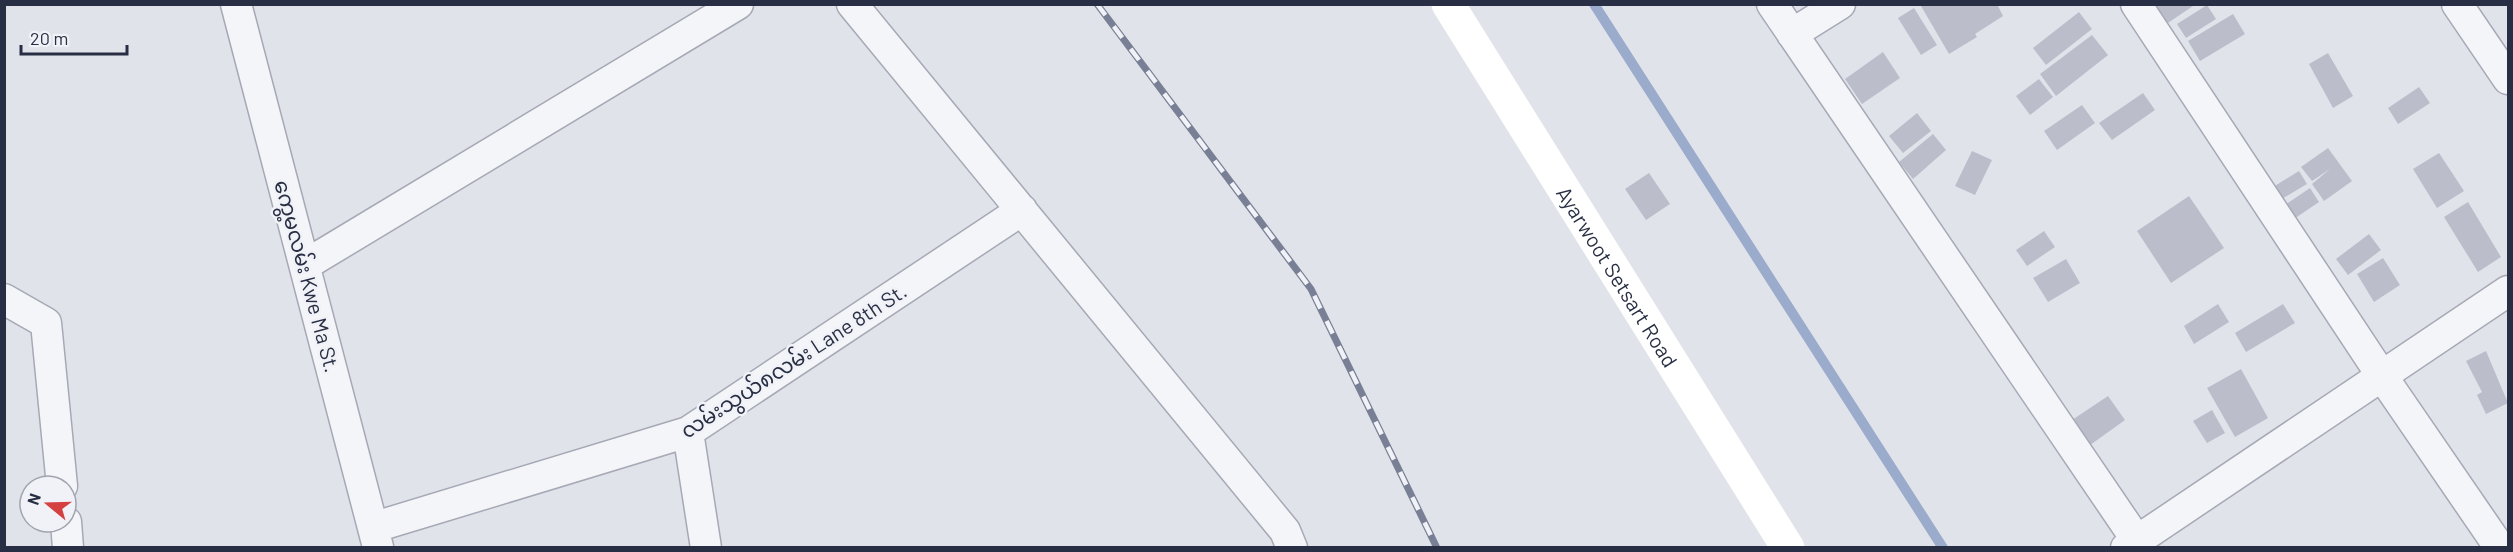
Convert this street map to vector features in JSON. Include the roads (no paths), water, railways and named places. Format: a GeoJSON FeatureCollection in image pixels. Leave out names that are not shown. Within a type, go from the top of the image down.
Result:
{"type":"FeatureCollection","features":[{"type":"Feature","properties":{"kind":"main road","name":"Ayarwoot Setsart Road"},"geometry":{"type":"LineString","coordinates":[[1448,4],[1788,548]]}},
{"type":"Feature","properties":{"kind":"street","name":"ကွေ့မလမ်း Kwe Ma St."},"geometry":{"type":"LineString","coordinates":[[236,4],[376,537]]}},
{"type":"Feature","properties":{"kind":"street"},"geometry":{"type":"LineString","coordinates":[[305,265],[738,4]]}},
{"type":"Feature","properties":{"kind":"street"},"geometry":{"type":"LineString","coordinates":[[852,4],[1285,531],[1292,548]]}},
{"type":"Feature","properties":{"kind":"street"},"geometry":{"type":"LineString","coordinates":[[1772,4],[2135,545],[2508,291]]}},
{"type":"Feature","properties":{"kind":"street"},"geometry":{"type":"LineString","coordinates":[[1792,34],[1840,4]]}},
{"type":"Feature","properties":{"kind":"street"},"geometry":{"type":"LineString","coordinates":[[2136,4],[2382,376],[2500,548]]}},
{"type":"Feature","properties":{"kind":"street"},"geometry":{"type":"LineString","coordinates":[[2457,4],[2508,79]]}},
{"type":"Feature","properties":{"kind":"street","name":"လမ်းသွယ်၈လမ်း Lane 8th St."},"geometry":{"type":"LineString","coordinates":[[376,537],[688,432],[1022,210]]}},
{"type":"Feature","properties":{"kind":"street"},"geometry":{"type":"LineString","coordinates":[[4,299],[46,323],[61,474]]}},
{"type":"Feature","properties":{"kind":"street"},"geometry":{"type":"LineString","coordinates":[[688,432],[706,548]]}},
{"type":"Feature","properties":{"kind":"waterway"},"geometry":{"type":"LineString","coordinates":[[1594,4],[1943,548]]}},
{"type":"Feature","properties":{"kind":"railway"},"geometry":{"type":"LineString","coordinates":[[1097,4],[1311,289],[1437,548]]}}]}
